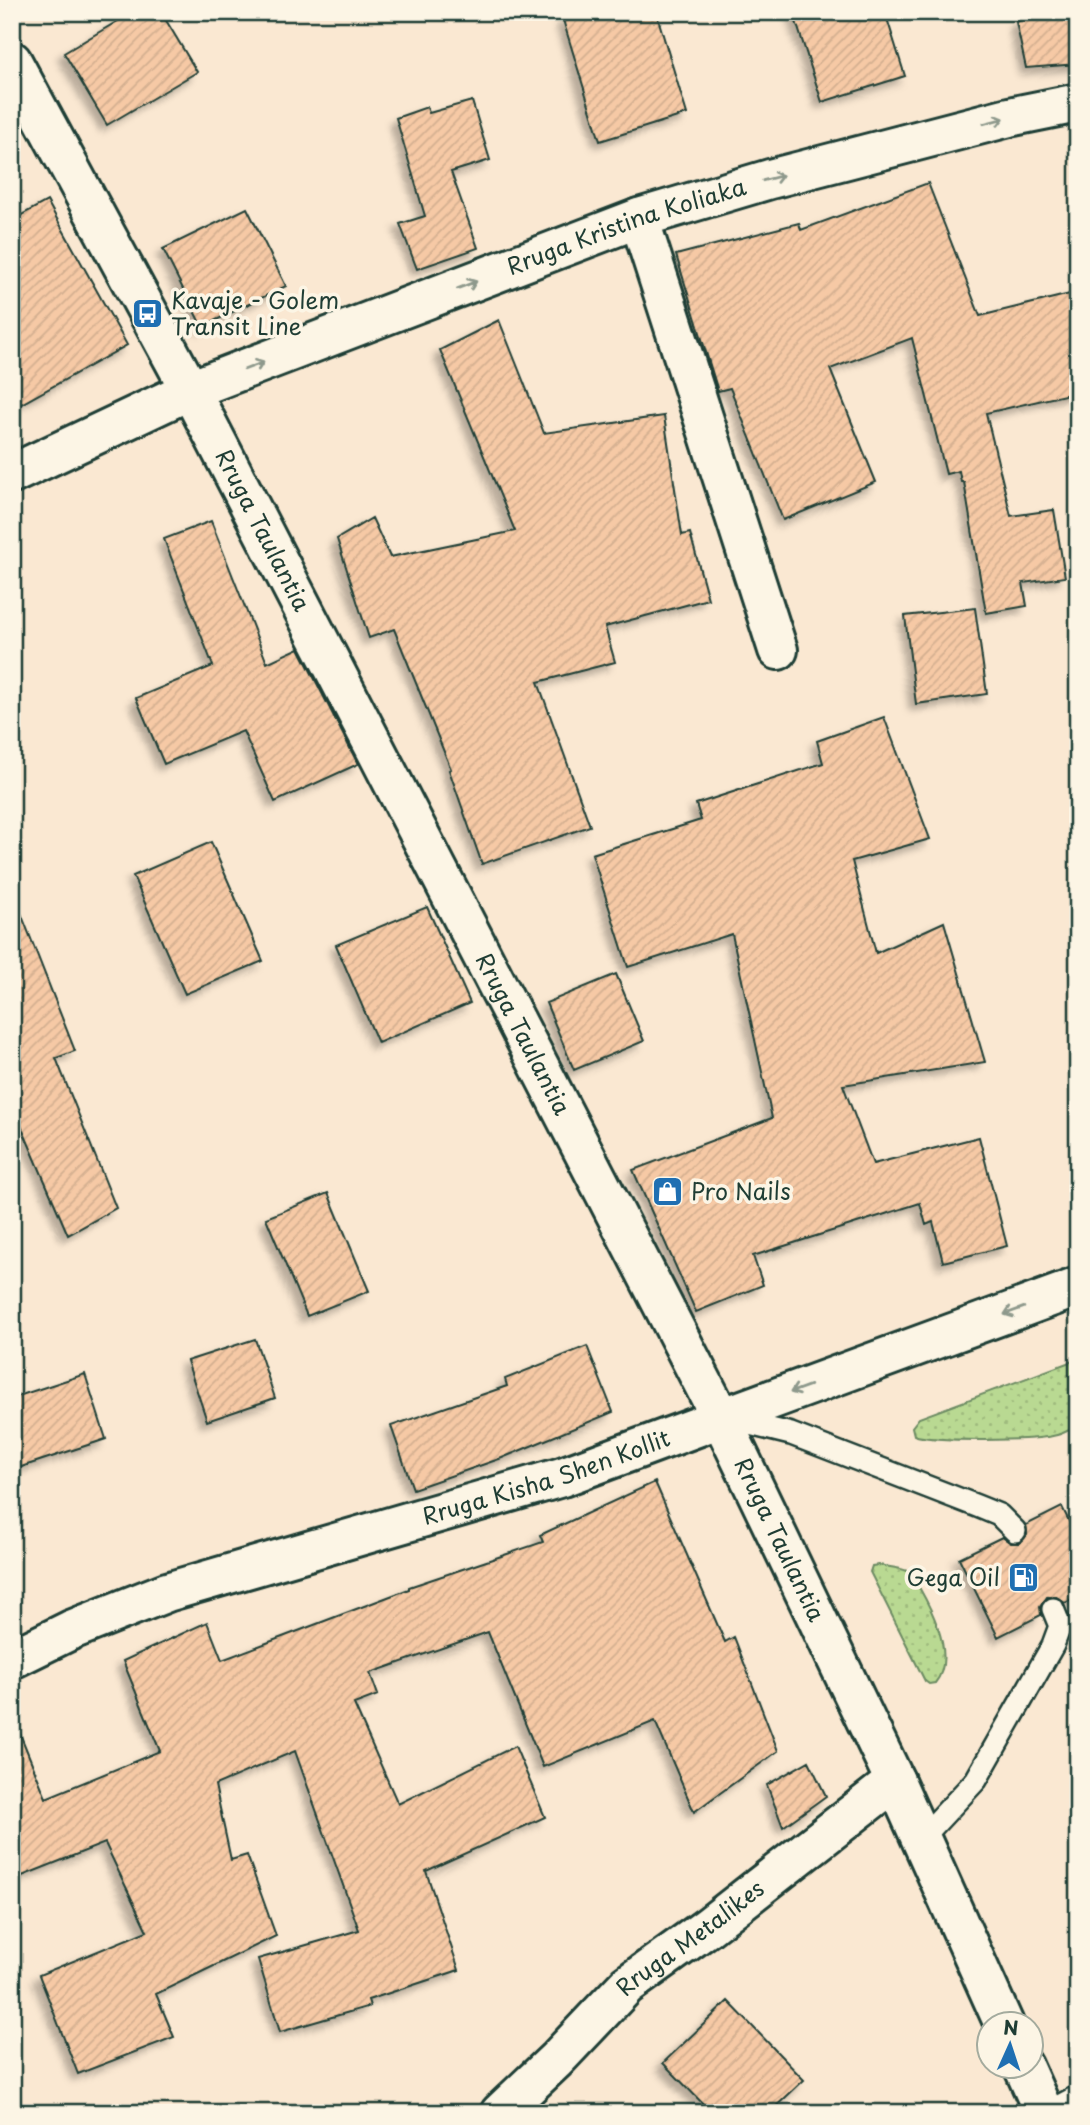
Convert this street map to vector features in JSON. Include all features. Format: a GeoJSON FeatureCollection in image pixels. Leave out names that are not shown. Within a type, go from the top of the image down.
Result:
{"type":"FeatureCollection","features":[{"type":"Feature","properties":{"kind":"street","name":"Rruga Taulantia"},"geometry":{"type":"LineString","coordinates":[[12,61],[190,390],[721,1418],[922,1838],[998,2010]]}},
{"type":"Feature","properties":{"kind":"street","name":"Rruga Kristina Koliaka"},"geometry":{"type":"LineString","coordinates":[[12,474],[190,390],[639,218],[770,179],[1009,117],[1078,103]]}},
{"type":"Feature","properties":{"kind":"street"},"geometry":{"type":"LineString","coordinates":[[639,218],[778,649]]}},
{"type":"Feature","properties":{"kind":"street","name":"Rruga Kisha Shen Kollit"},"geometry":{"type":"LineString","coordinates":[[12,1659],[71,1630],[167,1592],[562,1477],[1078,1287]]}},
{"type":"Feature","properties":{"kind":"street","name":"Rruga Metalikes"},"geometry":{"type":"LineString","coordinates":[[500,2113],[556,2060],[627,1985],[708,1927],[895,1781]]}},
{"type":"Feature","properties":{"kind":"street"},"geometry":{"type":"LineString","coordinates":[[1030,2080],[1045,2113]]}},
{"type":"Feature","properties":{"kind":"lane"},"geometry":{"type":"LineString","coordinates":[[721,1418],[803,1439],[999,1515],[1015,1531]]}},
{"type":"Feature","properties":{"kind":"lane"},"geometry":{"type":"LineString","coordinates":[[922,1838],[976,1780],[1053,1645],[1060,1626],[1053,1609]]}},
{"type":"Feature","properties":{"kind":"lane"},"geometry":{"type":"LineString","coordinates":[[1045,2113],[1078,2096]]}},
{"type":"Feature","properties":{"kind":"green space"},"geometry":{"type":"Polygon","coordinates":[[[1078,1359],[1078,1426],[1068,1431],[1046,1437],[1008,1439],[962,1440],[914,1435],[912,1427],[919,1418],[1078,1359]]]}},
{"type":"Feature","properties":{"kind":"green space"},"geometry":{"type":"Polygon","coordinates":[[[879,1565],[909,1572],[931,1610],[943,1648],[941,1673],[935,1683],[929,1684],[925,1681],[870,1572],[872,1566],[879,1565]]]}},
{"type":"Feature","properties":{"kind":"building"},"geometry":{"type":"Polygon","coordinates":[[[133,12],[161,12],[197,72],[107,125],[64,53],[133,12]]]}},
{"type":"Feature","properties":{"kind":"building"},"geometry":{"type":"Polygon","coordinates":[[[587,12],[656,12],[687,114],[600,141],[563,20],[587,12]]]}},
{"type":"Feature","properties":{"kind":"building"},"geometry":{"type":"Polygon","coordinates":[[[793,12],[885,12],[905,76],[822,102],[793,12]]]}},
{"type":"Feature","properties":{"kind":"building"},"geometry":{"type":"Polygon","coordinates":[[[1040,12],[1078,12],[1078,64],[1026,68],[1016,22],[1040,12]]]}},
{"type":"Feature","properties":{"kind":"building"},"geometry":{"type":"Polygon","coordinates":[[[472,101],[490,160],[451,172],[478,248],[417,269],[400,224],[425,216],[396,118],[427,107],[429,113],[472,101]]]}},
{"type":"Feature","properties":{"kind":"building"},"geometry":{"type":"Polygon","coordinates":[[[928,183],[980,316],[1078,292],[1078,392],[986,413],[1011,516],[1054,510],[1065,577],[1023,583],[1027,606],[986,613],[964,482],[961,482],[959,471],[946,474],[912,338],[830,369],[876,482],[783,520],[730,388],[718,391],[676,255],[799,223],[801,230],[928,183]]]}},
{"type":"Feature","properties":{"kind":"building"},"geometry":{"type":"Polygon","coordinates":[[[47,201],[127,345],[12,409],[12,220],[47,201]]]}},
{"type":"Feature","properties":{"kind":"building"},"geometry":{"type":"Polygon","coordinates":[[[247,208],[286,286],[202,327],[163,249],[247,208]]]}},
{"type":"Feature","properties":{"kind":"building"},"geometry":{"type":"Polygon","coordinates":[[[499,320],[544,433],[664,416],[682,535],[690,533],[708,599],[605,627],[615,662],[538,682],[590,826],[482,864],[449,770],[451,769],[394,629],[369,638],[337,539],[372,518],[390,557],[515,531],[440,350],[499,320]]]}},
{"type":"Feature","properties":{"kind":"building"},"geometry":{"type":"Polygon","coordinates":[[[211,521],[267,663],[299,648],[358,764],[275,802],[243,731],[164,764],[136,698],[213,666],[164,539],[211,521]]]}},
{"type":"Feature","properties":{"kind":"building"},"geometry":{"type":"Polygon","coordinates":[[[975,608],[987,694],[916,704],[905,616],[975,608]]]}},
{"type":"Feature","properties":{"kind":"building"},"geometry":{"type":"Polygon","coordinates":[[[884,717],[930,839],[852,861],[876,953],[944,922],[985,1062],[843,1085],[873,1164],[979,1137],[1007,1246],[943,1262],[933,1222],[926,1225],[920,1203],[753,1256],[763,1285],[696,1312],[633,1170],[772,1118],[732,934],[628,967],[592,854],[701,820],[696,804],[823,763],[817,741],[884,717]]]}},
{"type":"Feature","properties":{"kind":"building"},"geometry":{"type":"Polygon","coordinates":[[[211,842],[263,961],[185,994],[133,876],[211,842]]]}},
{"type":"Feature","properties":{"kind":"building"},"geometry":{"type":"Polygon","coordinates":[[[15,898],[75,1051],[56,1058],[116,1208],[68,1235],[12,1105],[12,899],[15,898]]]}},
{"type":"Feature","properties":{"kind":"building"},"geometry":{"type":"Polygon","coordinates":[[[427,907],[470,1003],[378,1043],[336,945],[427,907]]]}},
{"type":"Feature","properties":{"kind":"building"},"geometry":{"type":"Polygon","coordinates":[[[616,974],[644,1041],[574,1070],[546,1003],[616,974]]]}},
{"type":"Feature","properties":{"kind":"building"},"geometry":{"type":"Polygon","coordinates":[[[328,1193],[369,1291],[307,1316],[266,1218],[328,1193]]]}},
{"type":"Feature","properties":{"kind":"building"},"geometry":{"type":"Polygon","coordinates":[[[255,1339],[275,1398],[207,1421],[187,1361],[255,1339]]]}},
{"type":"Feature","properties":{"kind":"building"},"geometry":{"type":"Polygon","coordinates":[[[587,1346],[613,1412],[502,1458],[413,1489],[391,1426],[507,1386],[505,1379],[587,1346]]]}},
{"type":"Feature","properties":{"kind":"building"},"geometry":{"type":"Polygon","coordinates":[[[85,1374],[106,1439],[12,1470],[12,1398],[85,1374]]]}},
{"type":"Feature","properties":{"kind":"building"},"geometry":{"type":"Polygon","coordinates":[[[655,1482],[725,1642],[734,1637],[778,1751],[694,1812],[655,1721],[543,1767],[488,1632],[370,1673],[378,1695],[354,1704],[398,1804],[515,1746],[545,1817],[426,1871],[459,1970],[368,2000],[370,2006],[280,2032],[258,1959],[359,1930],[295,1751],[215,1785],[231,1860],[247,1855],[276,1936],[156,1994],[174,2037],[78,2074],[39,1975],[147,1931],[105,1843],[12,1880],[12,1720],[14,1719],[46,1798],[160,1751],[123,1661],[207,1622],[222,1660],[409,1587],[543,1542],[540,1535],[655,1482]]]}},
{"type":"Feature","properties":{"kind":"building","name":"Gega Oil"},"geometry":{"type":"Polygon","coordinates":[[[1062,1507],[1078,1539],[1078,1597],[1065,1603],[1055,1596],[1047,1597],[1040,1607],[1041,1615],[998,1637],[959,1558],[1002,1537],[1011,1543],[1019,1543],[1027,1535],[1026,1525],[1062,1507]]]}},
{"type":"Feature","properties":{"kind":"building"},"geometry":{"type":"Polygon","coordinates":[[[809,1761],[826,1796],[783,1827],[767,1785],[809,1761]]]}},
{"type":"Feature","properties":{"kind":"building"},"geometry":{"type":"Polygon","coordinates":[[[728,2001],[804,2080],[769,2113],[712,2113],[663,2063],[728,2001]]]}},
{"type":"Feature","properties":{"kind":"place","name":"Kavaje - Golem Transit Line"},"geometry":{"type":"Point","coordinates":[148,314]}},
{"type":"Feature","properties":{"kind":"place","name":"Pro Nails"},"geometry":{"type":"Point","coordinates":[668,1192]}},
{"type":"Feature","properties":{"kind":"place","name":"Gega Oil"},"geometry":{"type":"Point","coordinates":[1023,1578]}}]}
